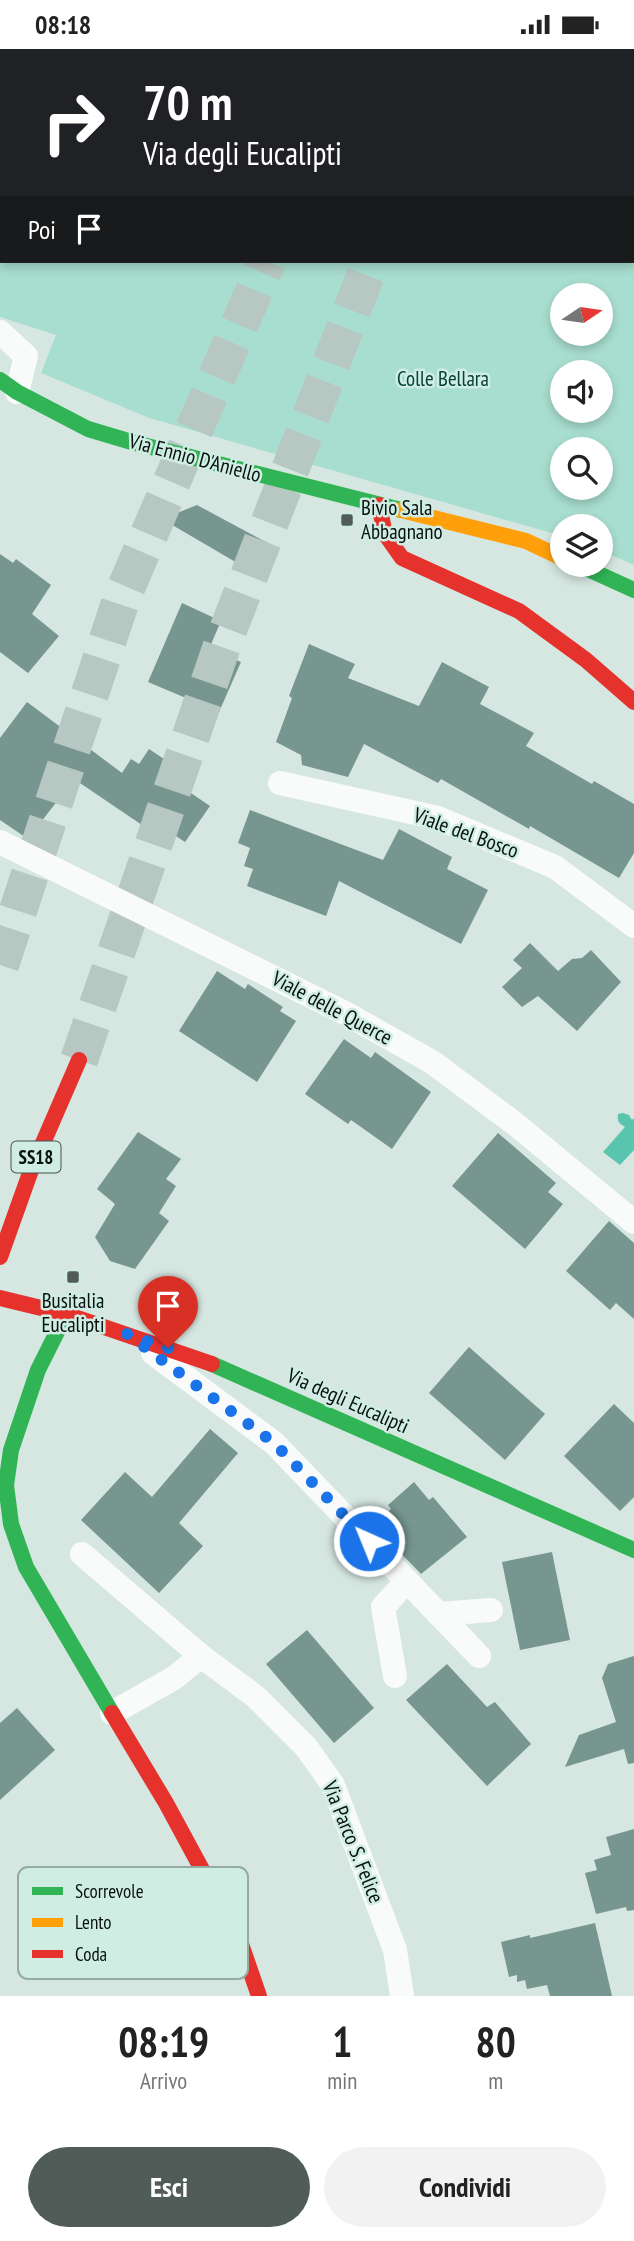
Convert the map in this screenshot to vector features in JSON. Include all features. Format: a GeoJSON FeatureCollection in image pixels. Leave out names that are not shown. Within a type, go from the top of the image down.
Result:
{"type":"FeatureCollection","features":[{"type":"Feature","properties":{"kind":"main road","name":"Via Ennio D'Aniello"},"geometry":{"type":"LineString","coordinates":[[8,386],[88,429],[526,541],[550,552]]}},
{"type":"Feature","properties":{"kind":"main road"},"geometry":{"type":"LineString","coordinates":[[379,505],[382,529],[389,543],[402,558],[519,611],[586,660],[634,702]]}},
{"type":"Feature","properties":{"kind":"main road"},"geometry":{"type":"LineString","coordinates":[[605,577],[634,590]]}},
{"type":"Feature","properties":{"kind":"main road","name":"SS18"},"geometry":{"type":"LineString","coordinates":[[0,1257],[30,1173],[79,1060]]}},
{"type":"Feature","properties":{"kind":"main road","name":"Via degli Eucalipti"},"geometry":{"type":"LineString","coordinates":[[0,1298],[66,1314],[209,1363],[634,1550]]}},
{"type":"Feature","properties":{"kind":"main road"},"geometry":{"type":"LineString","coordinates":[[66,1314],[38,1370],[11,1450],[6,1485],[11,1524],[26,1567],[166,1803],[201,1867]]}},
{"type":"Feature","properties":{"kind":"main road"},"geometry":{"type":"LineString","coordinates":[[248,1964],[259,1996]]}},
{"type":"Feature","properties":{"kind":"street","name":"Via Ennio D'Aniello"},"geometry":{"type":"LineString","coordinates":[[0,332],[26,356],[8,386]]}},
{"type":"Feature","properties":{"kind":"street","name":"Viale del Bosco"},"geometry":{"type":"LineString","coordinates":[[280,783],[438,818],[555,867],[634,926]]}},
{"type":"Feature","properties":{"kind":"street","name":"Viale delle Querce"},"geometry":{"type":"LineString","coordinates":[[0,842],[345,1013],[432,1062],[514,1123],[634,1222]]}},
{"type":"Feature","properties":{"kind":"street"},"geometry":{"type":"LineString","coordinates":[[127,1334],[274,1443],[479,1656]]}},
{"type":"Feature","properties":{"kind":"street","name":"Via Parco S. Felice"},"geometry":{"type":"LineString","coordinates":[[82,1554],[201,1656],[256,1697],[306,1747],[333,1784],[395,1950],[402,1996]]}},
{"type":"Feature","properties":{"kind":"street"},"geometry":{"type":"LineString","coordinates":[[395,1676],[383,1607],[407,1581]]}},
{"type":"Feature","properties":{"kind":"street"},"geometry":{"type":"LineString","coordinates":[[439,1614],[491,1610]]}},
{"type":"Feature","properties":{"kind":"street"},"geometry":{"type":"LineString","coordinates":[[112,1713],[174,1678],[201,1656]]}},
{"type":"Feature","properties":{"kind":"green space","name":"Colle Bellara"},"geometry":{"type":"Polygon","coordinates":[[[0,263],[634,263],[634,565],[613,556],[613,514],[550,514],[550,533],[149,418],[41,373],[56,335],[0,317],[0,263]]]}},
{"type":"Feature","properties":{"kind":"shaded area"},"geometry":{"type":"Polygon","coordinates":[[[618,1114],[629,1115],[632,1120],[634,1118],[634,1150],[620,1165],[603,1152],[625,1127],[618,1119],[618,1114]]]}},
{"type":"Feature","properties":{"kind":"building"},"geometry":{"type":"Polygon","coordinates":[[[197,505],[277,548],[263,578],[162,519],[197,505]]]}},
{"type":"Feature","properties":{"kind":"building"},"geometry":{"type":"Polygon","coordinates":[[[0,554],[13,563],[16,559],[51,585],[32,614],[59,636],[28,673],[0,652],[0,554]]]}},
{"type":"Feature","properties":{"kind":"building"},"geometry":{"type":"Polygon","coordinates":[[[182,603],[221,621],[209,649],[241,662],[219,712],[148,682],[182,603]]]}},
{"type":"Feature","properties":{"kind":"building"},"geometry":{"type":"Polygon","coordinates":[[[309,644],[355,664],[348,678],[419,706],[442,662],[489,687],[480,704],[534,733],[526,746],[592,784],[594,781],[634,804],[634,853],[619,878],[530,826],[529,829],[441,779],[438,783],[364,744],[348,777],[302,765],[301,755],[276,742],[292,698],[289,696],[309,644]]]}},
{"type":"Feature","properties":{"kind":"building"},"geometry":{"type":"Polygon","coordinates":[[[27,702],[122,773],[131,759],[139,764],[149,749],[173,765],[166,776],[210,806],[185,842],[147,817],[142,825],[74,779],[28,839],[0,820],[0,738],[27,702]]]}},
{"type":"Feature","properties":{"kind":"building"},"geometry":{"type":"Polygon","coordinates":[[[250,810],[383,860],[399,829],[452,857],[447,869],[488,890],[461,944],[339,881],[326,916],[247,886],[253,869],[244,866],[250,848],[238,843],[250,810]]]}},
{"type":"Feature","properties":{"kind":"building"},"geometry":{"type":"Polygon","coordinates":[[[530,943],[558,971],[572,959],[582,958],[591,950],[621,982],[577,1031],[538,996],[522,1007],[502,987],[522,968],[513,960],[530,943]]]}},
{"type":"Feature","properties":{"kind":"building"},"geometry":{"type":"Polygon","coordinates":[[[217,971],[245,989],[248,984],[283,1007],[280,1011],[296,1021],[257,1082],[179,1031],[217,971]]]}},
{"type":"Feature","properties":{"kind":"building"},"geometry":{"type":"Polygon","coordinates":[[[344,1039],[371,1058],[375,1052],[431,1092],[392,1149],[351,1120],[348,1124],[305,1094],[344,1039]]]}},
{"type":"Feature","properties":{"kind":"building"},"geometry":{"type":"Polygon","coordinates":[[[138,1132],[181,1159],[166,1179],[176,1186],[159,1213],[169,1221],[135,1269],[110,1261],[95,1237],[115,1204],[97,1189],[138,1132]]]}},
{"type":"Feature","properties":{"kind":"building"},"geometry":{"type":"Polygon","coordinates":[[[498,1133],[556,1183],[548,1192],[563,1204],[525,1249],[452,1186],[498,1133]]]}},
{"type":"Feature","properties":{"kind":"building"},"geometry":{"type":"Polygon","coordinates":[[[609,1221],[634,1243],[634,1319],[616,1303],[610,1310],[566,1271],[609,1221]]]}},
{"type":"Feature","properties":{"kind":"building"},"geometry":{"type":"Polygon","coordinates":[[[469,1347],[545,1414],[505,1460],[429,1393],[469,1347]]]}},
{"type":"Feature","properties":{"kind":"building"},"geometry":{"type":"Polygon","coordinates":[[[614,1404],[634,1423],[634,1497],[620,1511],[564,1456],[614,1404]]]}},
{"type":"Feature","properties":{"kind":"building"},"geometry":{"type":"Polygon","coordinates":[[[210,1429],[238,1453],[179,1523],[203,1546],[159,1593],[81,1520],[125,1472],[152,1497],[210,1429]]]}},
{"type":"Feature","properties":{"kind":"building"},"geometry":{"type":"Polygon","coordinates":[[[414,1482],[429,1500],[433,1497],[467,1537],[421,1574],[387,1539],[392,1535],[379,1520],[391,1509],[388,1505],[414,1482]]]}},
{"type":"Feature","properties":{"kind":"building"},"geometry":{"type":"Polygon","coordinates":[[[552,1552],[570,1640],[520,1650],[502,1562],[552,1552]]]}},
{"type":"Feature","properties":{"kind":"building"},"geometry":{"type":"Polygon","coordinates":[[[307,1630],[374,1708],[334,1743],[266,1664],[307,1630]]]}},
{"type":"Feature","properties":{"kind":"building"},"geometry":{"type":"Polygon","coordinates":[[[634,1656],[634,1763],[628,1764],[624,1749],[565,1767],[579,1735],[616,1722],[602,1678],[608,1664],[634,1656]]]}},
{"type":"Feature","properties":{"kind":"building"},"geometry":{"type":"Polygon","coordinates":[[[447,1664],[487,1707],[495,1702],[531,1744],[487,1786],[406,1700],[447,1664]]]}},
{"type":"Feature","properties":{"kind":"building"},"geometry":{"type":"Polygon","coordinates":[[[17,1708],[55,1750],[0,1800],[0,1723],[17,1708]]]}},
{"type":"Feature","properties":{"kind":"building"},"geometry":{"type":"Polygon","coordinates":[[[634,1829],[634,1910],[627,1911],[626,1907],[596,1914],[585,1873],[597,1870],[594,1860],[611,1855],[606,1837],[634,1829]]]}},
{"type":"Feature","properties":{"kind":"building"},"geometry":{"type":"Polygon","coordinates":[[[595,1923],[612,1996],[550,1996],[547,1985],[527,1989],[525,1980],[517,1982],[517,1975],[509,1977],[501,1942],[595,1923]]]}},
{"type":"Feature","properties":{"kind":"tunnel"},"geometry":{"type":"LineString","coordinates":[[0,965],[122,597],[266,263]]}},
{"type":"Feature","properties":{"kind":"tunnel"},"geometry":{"type":"LineString","coordinates":[[79,1060],[223,643],[370,263]]}},
{"type":"Feature","properties":{"kind":"traffic: fast"},"geometry":{"type":"LineString","coordinates":[[0,380],[17,392],[88,429],[401,510]]}},
{"type":"Feature","properties":{"kind":"traffic: fast"},"geometry":{"type":"LineString","coordinates":[[605,577],[634,590]]}},
{"type":"Feature","properties":{"kind":"traffic: fast"},"geometry":{"type":"LineString","coordinates":[[66,1314],[38,1370],[11,1450],[6,1485],[11,1524],[26,1567],[112,1713]]}},
{"type":"Feature","properties":{"kind":"traffic: fast"},"geometry":{"type":"LineString","coordinates":[[212,1364],[634,1550]]}},
{"type":"Feature","properties":{"kind":"traffic: slow"},"geometry":{"type":"LineString","coordinates":[[401,510],[526,541],[550,552]]}},
{"type":"Feature","properties":{"kind":"traffic: jam"},"geometry":{"type":"LineString","coordinates":[[379,505],[385,534],[402,558],[519,611],[586,660],[634,702]]}},
{"type":"Feature","properties":{"kind":"traffic: jam"},"geometry":{"type":"LineString","coordinates":[[0,1257],[30,1173],[79,1060]]}},
{"type":"Feature","properties":{"kind":"traffic: jam"},"geometry":{"type":"LineString","coordinates":[[0,1298],[66,1314],[212,1364]]}},
{"type":"Feature","properties":{"kind":"traffic: jam"},"geometry":{"type":"LineString","coordinates":[[112,1713],[201,1867]]}},
{"type":"Feature","properties":{"kind":"traffic: jam"},"geometry":{"type":"LineString","coordinates":[[248,1964],[259,1996]]}},
{"type":"Feature","properties":{"kind":"place","name":"Bivio Sala Abbagnano"},"geometry":{"type":"Point","coordinates":[347,520]}},
{"type":"Feature","properties":{"kind":"place","name":"Busitalia Eucalipti"},"geometry":{"type":"Point","coordinates":[73,1277]}},
{"type":"Feature","properties":{"kind":"route"},"geometry":{"type":"LineString","coordinates":[[168,1348],[127,1334],[274,1443],[369,1541]]}}]}
